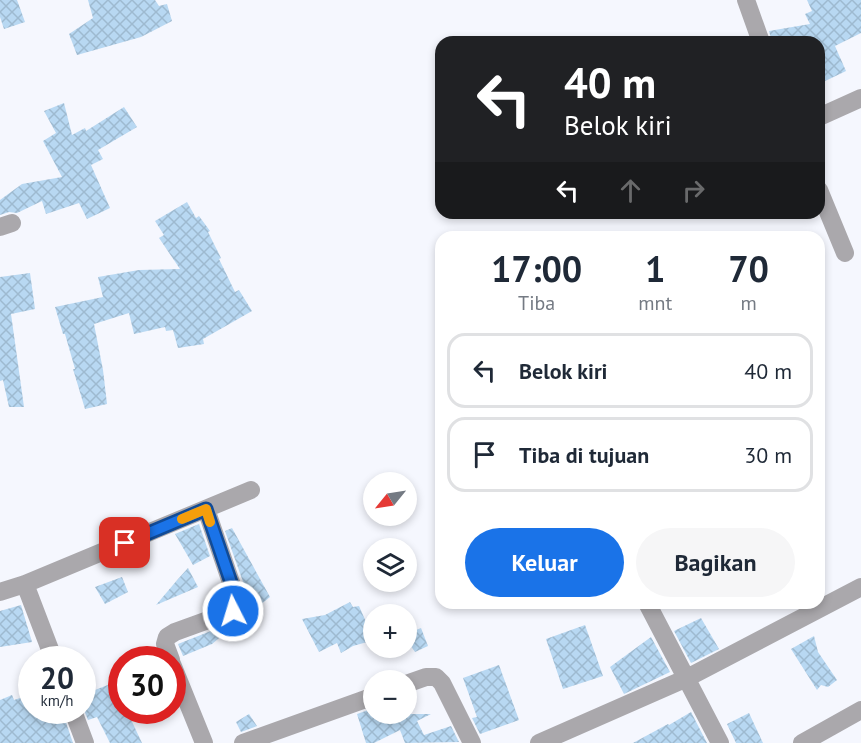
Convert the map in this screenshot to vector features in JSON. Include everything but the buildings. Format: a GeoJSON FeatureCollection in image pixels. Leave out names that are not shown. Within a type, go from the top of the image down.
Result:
{"type":"FeatureCollection","features":[{"type":"Feature","properties":{"kind":"street"},"geometry":{"type":"LineString","coordinates":[[746,0],[759,36]]}},
{"type":"Feature","properties":{"kind":"street"},"geometry":{"type":"LineString","coordinates":[[825,114],[861,98]]}},
{"type":"Feature","properties":{"kind":"street"},"geometry":{"type":"LineString","coordinates":[[825,205],[845,253]]}},
{"type":"Feature","properties":{"kind":"street"},"geometry":{"type":"LineString","coordinates":[[0,592],[25,584],[251,490]]}},
{"type":"Feature","properties":{"kind":"street"},"geometry":{"type":"LineString","coordinates":[[166,646],[167,637],[175,632],[233,611],[237,606],[206,509]]}},
{"type":"Feature","properties":{"kind":"street"},"geometry":{"type":"LineString","coordinates":[[25,584],[49,646]]}},
{"type":"Feature","properties":{"kind":"street"},"geometry":{"type":"LineString","coordinates":[[825,606],[861,587]]}},
{"type":"Feature","properties":{"kind":"street"},"geometry":{"type":"LineString","coordinates":[[650,609],[720,743]]}},
{"type":"Feature","properties":{"kind":"street"},"geometry":{"type":"LineString","coordinates":[[539,743],[687,678],[819,609]]}},
{"type":"Feature","properties":{"kind":"street"},"geometry":{"type":"LineString","coordinates":[[417,680],[436,677],[442,683],[472,743]]}},
{"type":"Feature","properties":{"kind":"street"},"geometry":{"type":"LineString","coordinates":[[186,699],[204,743]]}},
{"type":"Feature","properties":{"kind":"street"},"geometry":{"type":"LineString","coordinates":[[243,743],[363,700]]}},
{"type":"Feature","properties":{"kind":"street"},"geometry":{"type":"LineString","coordinates":[[802,743],[861,710]]}},
{"type":"Feature","properties":{"kind":"street"},"geometry":{"type":"LineString","coordinates":[[78,724],[85,743]]}},
{"type":"Feature","properties":{"kind":"slow traffic"},"geometry":{"type":"LineString","coordinates":[[182,519],[206,509],[210,522]]}},
{"type":"Feature","properties":{"kind":"route"},"geometry":{"type":"LineString","coordinates":[[125,543],[206,509],[236,597],[237,606],[233,611]]}}]}
